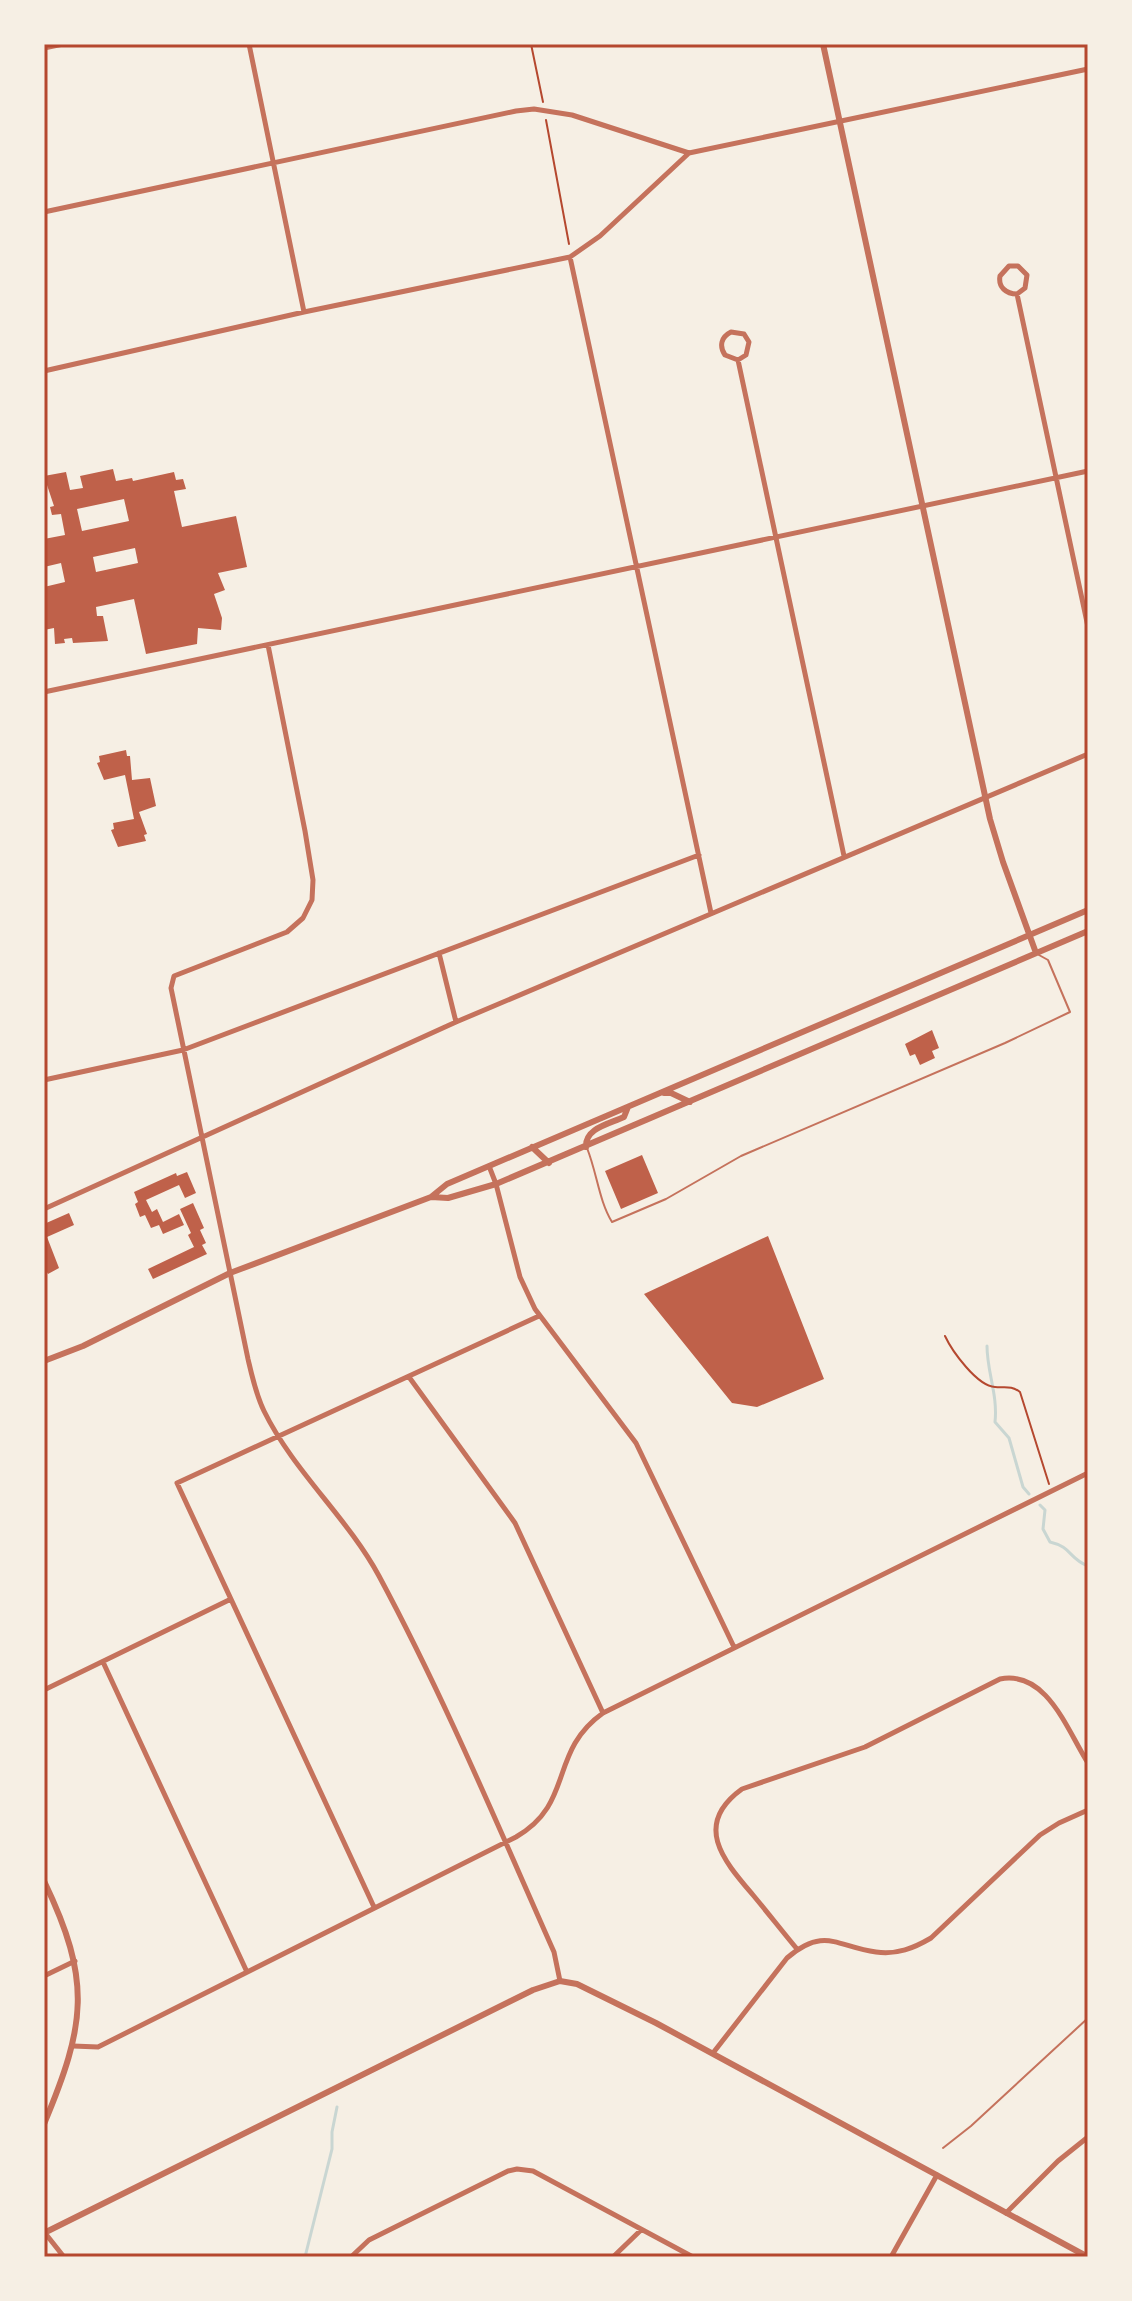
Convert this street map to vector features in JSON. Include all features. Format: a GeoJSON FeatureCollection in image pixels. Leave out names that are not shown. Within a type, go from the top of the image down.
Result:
{"type":"FeatureCollection","features":[{"type":"Feature","properties":{"kind":"street"},"geometry":{"type":"LineString","coordinates":[[44,48],[63,44]]}},
{"type":"Feature","properties":{"kind":"street"},"geometry":{"type":"LineString","coordinates":[[249,44],[304,312]]}},
{"type":"Feature","properties":{"kind":"street"},"geometry":{"type":"LineString","coordinates":[[823,44],[985,796],[1003,862],[1036,953]]}},
{"type":"Feature","properties":{"kind":"street"},"geometry":{"type":"LineString","coordinates":[[44,212],[516,111],[544,110],[572,115],[689,153],[1088,69]]}},
{"type":"Feature","properties":{"kind":"street"},"geometry":{"type":"LineString","coordinates":[[44,371],[304,312],[570,257],[600,236],[689,153]]}},
{"type":"Feature","properties":{"kind":"street"},"geometry":{"type":"LineString","coordinates":[[570,257],[711,913]]}},
{"type":"Feature","properties":{"kind":"street"},"geometry":{"type":"LineString","coordinates":[[1013,265],[1025,271],[1028,280],[1025,288],[1017,294],[1003,290],[999,281],[1002,271],[1013,265]]}},
{"type":"Feature","properties":{"kind":"street"},"geometry":{"type":"LineString","coordinates":[[1017,294],[1088,627]]}},
{"type":"Feature","properties":{"kind":"street"},"geometry":{"type":"LineString","coordinates":[[731,332],[744,334],[749,342],[746,355],[738,360],[729,358],[722,351],[723,338],[731,332]]}},
{"type":"Feature","properties":{"kind":"street"},"geometry":{"type":"LineString","coordinates":[[738,360],[844,856]]}},
{"type":"Feature","properties":{"kind":"street"},"geometry":{"type":"LineString","coordinates":[[44,692],[1088,471]]}},
{"type":"Feature","properties":{"kind":"street"},"geometry":{"type":"LineString","coordinates":[[268,645],[305,831],[313,880],[312,900],[303,918],[287,932],[174,976],[171,988],[254,1383],[262,1409],[278,1437],[348,1528],[378,1575],[422,1661],[505,1842],[554,1952],[560,1981]]}},
{"type":"Feature","properties":{"kind":"street"},"geometry":{"type":"LineString","coordinates":[[44,1209],[456,1022],[1088,754]]}},
{"type":"Feature","properties":{"kind":"street"},"geometry":{"type":"LineString","coordinates":[[44,1080],[183,1050],[699,855]]}},
{"type":"Feature","properties":{"kind":"street"},"geometry":{"type":"LineString","coordinates":[[44,1358],[83,1346],[230,1273],[431,1197],[447,1184],[1088,910]]}},
{"type":"Feature","properties":{"kind":"street"},"geometry":{"type":"LineString","coordinates":[[431,1197],[448,1198],[496,1184],[549,1163],[1088,931]]}},
{"type":"Feature","properties":{"kind":"street"},"geometry":{"type":"LineString","coordinates":[[439,953],[456,1022]]}},
{"type":"Feature","properties":{"kind":"street"},"geometry":{"type":"LineString","coordinates":[[658,1094],[671,1093],[690,1102]]}},
{"type":"Feature","properties":{"kind":"street"},"geometry":{"type":"LineString","coordinates":[[586,1147],[590,1132],[624,1117],[628,1107]]}},
{"type":"Feature","properties":{"kind":"street"},"geometry":{"type":"LineString","coordinates":[[532,1147],[549,1163]]}},
{"type":"Feature","properties":{"kind":"street"},"geometry":{"type":"LineString","coordinates":[[489,1166],[520,1277],[539,1316],[636,1443],[734,1647]]}},
{"type":"Feature","properties":{"kind":"street"},"geometry":{"type":"LineString","coordinates":[[374,1908],[177,1483],[539,1316]]}},
{"type":"Feature","properties":{"kind":"street"},"geometry":{"type":"LineString","coordinates":[[409,1377],[515,1523],[603,1713]]}},
{"type":"Feature","properties":{"kind":"street"},"geometry":{"type":"LineString","coordinates":[[73,2046],[98,2047],[527,1831],[547,1811],[574,1742],[582,1730],[603,1713],[1088,1473]]}},
{"type":"Feature","properties":{"kind":"street"},"geometry":{"type":"LineString","coordinates":[[44,1690],[231,1599]]}},
{"type":"Feature","properties":{"kind":"street"},"geometry":{"type":"LineString","coordinates":[[103,1662],[247,1972]]}},
{"type":"Feature","properties":{"kind":"street"},"geometry":{"type":"LineString","coordinates":[[797,1949],[720,1852],[716,1831],[718,1820],[726,1803],[742,1789],[865,1747],[1000,1679],[1010,1678],[1027,1680],[1044,1692],[1088,1763]]}},
{"type":"Feature","properties":{"kind":"street"},"geometry":{"type":"LineString","coordinates":[[713,2053],[797,1949],[831,1940],[879,1952],[920,1945],[1040,1835],[1088,1810]]}},
{"type":"Feature","properties":{"kind":"street"},"geometry":{"type":"LineString","coordinates":[[44,1881],[63,1920],[75,1961],[78,1998],[73,2046],[44,2124]]}},
{"type":"Feature","properties":{"kind":"street"},"geometry":{"type":"LineString","coordinates":[[44,1976],[75,1961]]}},
{"type":"Feature","properties":{"kind":"street"},"geometry":{"type":"LineString","coordinates":[[64,2257],[44,2231],[533,1990],[560,1981],[590,1988],[1088,2257]]}},
{"type":"Feature","properties":{"kind":"street"},"geometry":{"type":"LineString","coordinates":[[1006,2213],[1058,2161],[1088,2137]]}},
{"type":"Feature","properties":{"kind":"street"},"geometry":{"type":"LineString","coordinates":[[351,2257],[369,2240],[517,2169],[533,2171],[693,2257]]}},
{"type":"Feature","properties":{"kind":"street"},"geometry":{"type":"LineString","coordinates":[[891,2257],[937,2174]]}},
{"type":"Feature","properties":{"kind":"street"},"geometry":{"type":"LineString","coordinates":[[613,2257],[642,2229]]}},
{"type":"Feature","properties":{"kind":"lane"},"geometry":{"type":"LineString","coordinates":[[586,1147],[596,1171],[603,1208],[612,1222],[651,1207],[741,1156],[1070,1012],[1048,960],[1036,953]]}},
{"type":"Feature","properties":{"kind":"lane"},"geometry":{"type":"LineString","coordinates":[[943,2148],[1088,2018]]}},
{"type":"Feature","properties":{"kind":"path"},"geometry":{"type":"LineString","coordinates":[[531,44],[569,244]]}},
{"type":"Feature","properties":{"kind":"path"},"geometry":{"type":"LineString","coordinates":[[945,1336],[974,1375],[993,1387],[1011,1387],[1020,1392],[1049,1486]]}},
{"type":"Feature","properties":{"kind":"building"},"geometry":{"type":"Polygon","coordinates":[[[113,469],[116,481],[132,478],[133,481],[174,472],[176,480],[183,479],[186,489],[174,491],[182,527],[236,516],[247,567],[218,573],[225,590],[214,594],[222,618],[221,630],[198,628],[197,644],[146,654],[134,599],[96,607],[97,616],[103,616],[108,641],[73,643],[72,638],[55,644],[54,628],[44,630],[44,587],[65,582],[61,563],[44,567],[44,539],[65,535],[61,514],[52,515],[50,507],[54,506],[44,476],[66,472],[70,490],[83,488],[80,476],[113,469]],[[124,499],[77,509],[82,531],[129,521],[124,499]],[[135,548],[93,557],[96,572],[138,563],[135,548]]]}},
{"type":"Feature","properties":{"kind":"building"},"geometry":{"type":"Polygon","coordinates":[[[126,750],[127,756],[130,756],[132,780],[150,778],[156,806],[139,812],[147,834],[144,835],[146,841],[118,847],[111,830],[114,829],[113,823],[134,819],[125,775],[104,780],[97,763],[100,762],[99,756],[126,750]]]}},
{"type":"Feature","properties":{"kind":"building"},"geometry":{"type":"Polygon","coordinates":[[[932,1030],[939,1048],[932,1051],[935,1058],[920,1065],[915,1054],[910,1056],[905,1044],[932,1030]]]}},
{"type":"Feature","properties":{"kind":"building"},"geometry":{"type":"Polygon","coordinates":[[[642,1155],[658,1193],[621,1209],[605,1171],[642,1155]]]}},
{"type":"Feature","properties":{"kind":"building"},"geometry":{"type":"Polygon","coordinates":[[[187,1172],[196,1193],[185,1198],[179,1185],[146,1200],[152,1212],[157,1209],[163,1222],[179,1214],[184,1225],[163,1234],[159,1225],[151,1228],[145,1215],[140,1217],[134,1192],[176,1173],[177,1176],[187,1172]]]}},
{"type":"Feature","properties":{"kind":"building"},"geometry":{"type":"Polygon","coordinates":[[[193,1203],[204,1228],[200,1230],[207,1254],[153,1279],[148,1269],[194,1247],[180,1209],[193,1203]]]}},
{"type":"Feature","properties":{"kind":"building"},"geometry":{"type":"Polygon","coordinates":[[[69,1213],[74,1225],[47,1237],[59,1268],[48,1274],[44,1267],[44,1224],[69,1213]]]}},
{"type":"Feature","properties":{"kind":"building"},"geometry":{"type":"Polygon","coordinates":[[[768,1236],[824,1379],[757,1407],[732,1403],[644,1294],[768,1236]]]}},
{"type":"Feature","properties":{"kind":"waterway"},"geometry":{"type":"LineString","coordinates":[[987,1346],[995,1422],[1009,1438],[1023,1487],[1029,1494]]}},
{"type":"Feature","properties":{"kind":"waterway"},"geometry":{"type":"LineString","coordinates":[[1040,1505],[1045,1510],[1043,1529],[1050,1542],[1063,1547],[1088,1566]]}},
{"type":"Feature","properties":{"kind":"waterway"},"geometry":{"type":"LineString","coordinates":[[305,2257],[332,2149],[337,2107]]}}]}
